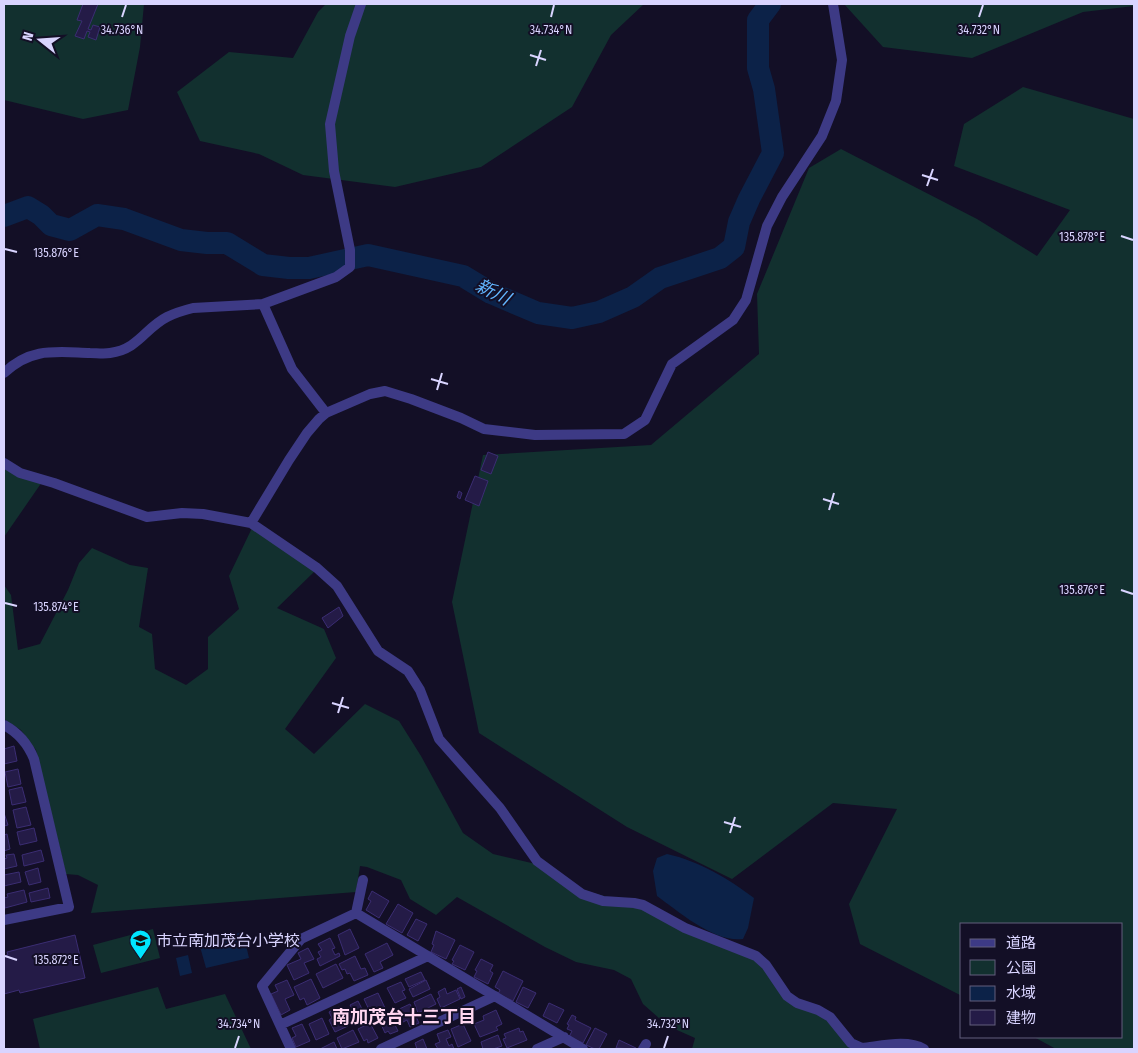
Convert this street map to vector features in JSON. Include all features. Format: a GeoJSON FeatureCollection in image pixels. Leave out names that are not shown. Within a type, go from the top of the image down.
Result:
{"type":"FeatureCollection","features":[{"type":"Feature","properties":{"kind":"street"},"geometry":{"type":"LineString","coordinates":[[4,373],[28,356],[43,352],[109,353],[132,347],[166,317],[193,308],[263,304],[336,278],[350,267],[350,250],[334,171],[330,124],[350,36],[361,4]]}},
{"type":"Feature","properties":{"kind":"street"},"geometry":{"type":"LineString","coordinates":[[251,523],[307,433],[326,413],[370,394],[385,391],[461,418],[484,429],[535,436],[624,434],[645,420],[672,364],[733,320],[746,300],[767,226],[782,197],[822,136],[836,101],[842,60],[833,4]]}},
{"type":"Feature","properties":{"kind":"street"},"geometry":{"type":"LineString","coordinates":[[263,304],[292,369],[326,413]]}},
{"type":"Feature","properties":{"kind":"street"},"geometry":{"type":"LineString","coordinates":[[4,463],[20,473],[54,483],[147,517],[182,513],[203,514],[251,523],[317,568],[337,586],[378,651],[408,671],[420,690],[439,739],[500,808],[538,861],[582,894],[603,901],[643,905],[685,928],[756,956],[766,964],[787,996],[797,1003],[830,1016],[847,1038],[856,1046],[862,1048],[903,1044],[924,1049]]}},
{"type":"Feature","properties":{"kind":"street"},"geometry":{"type":"LineString","coordinates":[[4,725],[19,735],[34,759],[69,907],[4,920]]}},
{"type":"Feature","properties":{"kind":"street"},"geometry":{"type":"LineString","coordinates":[[356,913],[363,880]]}},
{"type":"Feature","properties":{"kind":"street"},"geometry":{"type":"LineString","coordinates":[[356,913],[583,1049]]}},
{"type":"Feature","properties":{"kind":"street"},"geometry":{"type":"LineString","coordinates":[[291,1049],[262,986],[301,939],[356,913]]}},
{"type":"Feature","properties":{"kind":"street"},"geometry":{"type":"LineString","coordinates":[[280,1025],[428,956]]}},
{"type":"Feature","properties":{"kind":"street"},"geometry":{"type":"LineString","coordinates":[[381,1049],[495,996]]}},
{"type":"Feature","properties":{"kind":"street"},"geometry":{"type":"LineString","coordinates":[[537,1049],[564,1037]]}},
{"type":"Feature","properties":{"kind":"green space"},"geometry":{"type":"Polygon","coordinates":[[[4,4],[144,4],[140,47],[128,110],[83,119],[4,100],[4,4]]]}},
{"type":"Feature","properties":{"kind":"green space"},"geometry":{"type":"Polygon","coordinates":[[[326,4],[644,4],[611,35],[572,107],[481,167],[395,187],[303,175],[259,154],[200,141],[177,92],[229,52],[293,58],[318,12],[326,4]]]}},
{"type":"Feature","properties":{"kind":"green space"},"geometry":{"type":"Polygon","coordinates":[[[844,4],[1134,4],[1134,6],[1083,12],[972,58],[883,47],[844,4]]]}},
{"type":"Feature","properties":{"kind":"green space"},"geometry":{"type":"Polygon","coordinates":[[[1023,87],[1134,119],[1134,1049],[1056,1049],[1036,1038],[1123,1038],[1123,923],[960,923],[960,995],[860,944],[849,904],[897,809],[833,803],[732,879],[627,827],[479,733],[452,602],[483,455],[651,445],[759,354],[757,294],[809,168],[841,149],[977,219],[1037,256],[1070,210],[954,166],[964,124],[1023,87]]]}},
{"type":"Feature","properties":{"kind":"green space"},"geometry":{"type":"Polygon","coordinates":[[[4,466],[42,482],[4,537],[4,466]]]}},
{"type":"Feature","properties":{"kind":"green space"},"geometry":{"type":"Polygon","coordinates":[[[252,528],[315,571],[277,608],[324,629],[336,658],[285,729],[314,754],[365,704],[399,721],[421,756],[463,833],[493,854],[540,865],[565,885],[639,906],[756,958],[786,998],[818,1011],[858,1049],[692,1049],[695,1038],[668,1026],[643,1004],[631,979],[614,970],[576,962],[545,947],[457,897],[436,915],[410,899],[401,880],[367,867],[360,866],[356,892],[91,913],[98,885],[78,875],[66,874],[36,750],[21,730],[4,719],[4,585],[11,595],[18,650],[40,644],[68,590],[79,563],[92,548],[130,565],[148,568],[139,627],[152,634],[155,669],[186,685],[208,669],[208,637],[239,609],[229,576],[252,528]]]}},
{"type":"Feature","properties":{"kind":"green space"},"geometry":{"type":"Polygon","coordinates":[[[153,929],[160,958],[101,973],[93,945],[153,929]]]}},
{"type":"Feature","properties":{"kind":"green space"},"geometry":{"type":"Polygon","coordinates":[[[158,987],[166,1009],[225,994],[251,1049],[40,1049],[33,1019],[158,987]]]}},
{"type":"Feature","properties":{"kind":"water"},"geometry":{"type":"Polygon","coordinates":[[[667,854],[691,861],[713,871],[754,898],[748,928],[743,939],[732,939],[709,931],[686,918],[657,896],[653,871],[657,858],[667,854]]]}},
{"type":"Feature","properties":{"kind":"water"},"geometry":{"type":"Polygon","coordinates":[[[243,932],[249,958],[206,968],[199,943],[243,932]]]}},
{"type":"Feature","properties":{"kind":"water"},"geometry":{"type":"Polygon","coordinates":[[[188,955],[192,973],[180,976],[176,958],[188,955]]]}},
{"type":"Feature","properties":{"kind":"building"},"geometry":{"type":"Polygon","coordinates":[[[83,4],[98,4],[88,29],[91,30],[93,25],[100,27],[96,40],[88,37],[90,32],[87,31],[84,39],[75,36],[82,21],[77,20],[83,4]]]}},
{"type":"Feature","properties":{"kind":"building"},"geometry":{"type":"Polygon","coordinates":[[[488,452],[498,456],[491,474],[481,470],[488,452]]]}},
{"type":"Feature","properties":{"kind":"building"},"geometry":{"type":"Polygon","coordinates":[[[475,476],[488,481],[479,506],[465,500],[475,476]]]}},
{"type":"Feature","properties":{"kind":"building"},"geometry":{"type":"Polygon","coordinates":[[[459,491],[462,493],[460,499],[457,497],[459,491]]]}},
{"type":"Feature","properties":{"kind":"building"},"geometry":{"type":"Polygon","coordinates":[[[339,607],[343,616],[328,628],[322,618],[339,607]]]}},
{"type":"Feature","properties":{"kind":"building"},"geometry":{"type":"Polygon","coordinates":[[[14,746],[17,761],[4,764],[4,749],[14,746]]]}},
{"type":"Feature","properties":{"kind":"building"},"geometry":{"type":"Polygon","coordinates":[[[18,769],[21,784],[8,787],[5,772],[18,769]]]}},
{"type":"Feature","properties":{"kind":"building"},"geometry":{"type":"Polygon","coordinates":[[[22,787],[26,802],[12,805],[9,790],[22,787]]]}},
{"type":"Feature","properties":{"kind":"building"},"geometry":{"type":"Polygon","coordinates":[[[26,807],[31,825],[17,828],[13,810],[26,807]]]}},
{"type":"Feature","properties":{"kind":"building"},"geometry":{"type":"Polygon","coordinates":[[[4,813],[8,825],[4,826],[4,813]]]}},
{"type":"Feature","properties":{"kind":"building"},"geometry":{"type":"Polygon","coordinates":[[[34,828],[37,841],[20,845],[17,832],[34,828]]]}},
{"type":"Feature","properties":{"kind":"building"},"geometry":{"type":"Polygon","coordinates":[[[7,834],[10,849],[4,851],[4,835],[7,834]]]}},
{"type":"Feature","properties":{"kind":"building"},"geometry":{"type":"Polygon","coordinates":[[[41,850],[44,861],[24,866],[22,855],[41,850]]]}},
{"type":"Feature","properties":{"kind":"building"},"geometry":{"type":"Polygon","coordinates":[[[14,854],[17,866],[4,869],[6,855],[14,854]]]}},
{"type":"Feature","properties":{"kind":"building"},"geometry":{"type":"Polygon","coordinates":[[[38,868],[41,882],[29,885],[25,872],[38,868]]]}},
{"type":"Feature","properties":{"kind":"building"},"geometry":{"type":"Polygon","coordinates":[[[19,872],[21,882],[4,886],[4,875],[19,872]]]}},
{"type":"Feature","properties":{"kind":"building"},"geometry":{"type":"Polygon","coordinates":[[[48,888],[50,898],[31,902],[29,893],[48,888]]]}},
{"type":"Feature","properties":{"kind":"building"},"geometry":{"type":"Polygon","coordinates":[[[24,890],[27,902],[5,908],[4,898],[8,897],[7,894],[24,890]]]}},
{"type":"Feature","properties":{"kind":"building"},"geometry":{"type":"Polygon","coordinates":[[[372,891],[389,901],[379,918],[366,910],[371,901],[368,899],[372,891]]]}},
{"type":"Feature","properties":{"kind":"building"},"geometry":{"type":"Polygon","coordinates":[[[398,904],[413,913],[402,933],[386,924],[398,904]]]}},
{"type":"Feature","properties":{"kind":"building"},"geometry":{"type":"Polygon","coordinates":[[[416,919],[427,924],[418,941],[407,935],[416,919]]]}},
{"type":"Feature","properties":{"kind":"building"},"geometry":{"type":"Polygon","coordinates":[[[350,929],[359,948],[345,955],[338,935],[350,929]]]}},
{"type":"Feature","properties":{"kind":"building"},"geometry":{"type":"Polygon","coordinates":[[[436,931],[455,940],[446,959],[431,952],[436,931]]]}},
{"type":"Feature","properties":{"kind":"building"},"geometry":{"type":"Polygon","coordinates":[[[75,935],[85,978],[20,993],[19,990],[4,994],[4,956],[8,955],[7,952],[75,935]]]}},
{"type":"Feature","properties":{"kind":"building"},"geometry":{"type":"Polygon","coordinates":[[[330,938],[335,948],[332,949],[335,955],[339,953],[340,956],[320,966],[317,959],[321,957],[318,952],[322,950],[318,944],[330,938]]]}},
{"type":"Feature","properties":{"kind":"building"},"geometry":{"type":"Polygon","coordinates":[[[387,943],[393,955],[380,962],[383,968],[374,972],[365,954],[387,943]]]}},
{"type":"Feature","properties":{"kind":"building"},"geometry":{"type":"Polygon","coordinates":[[[460,945],[474,952],[465,970],[452,964],[454,961],[452,960],[460,945]]]}},
{"type":"Feature","properties":{"kind":"building"},"geometry":{"type":"Polygon","coordinates":[[[308,948],[314,959],[304,963],[309,973],[294,980],[287,965],[301,959],[298,953],[308,948]]]}},
{"type":"Feature","properties":{"kind":"building"},"geometry":{"type":"Polygon","coordinates":[[[355,956],[361,969],[365,968],[368,975],[354,981],[350,973],[347,974],[345,969],[342,970],[339,964],[355,956]]]}},
{"type":"Feature","properties":{"kind":"building"},"geometry":{"type":"Polygon","coordinates":[[[481,959],[493,965],[490,971],[493,973],[488,984],[474,977],[477,971],[475,970],[481,959]]]}},
{"type":"Feature","properties":{"kind":"building"},"geometry":{"type":"Polygon","coordinates":[[[336,964],[343,978],[323,988],[316,974],[336,964]]]}},
{"type":"Feature","properties":{"kind":"building"},"geometry":{"type":"Polygon","coordinates":[[[503,971],[523,981],[513,1001],[498,994],[500,990],[495,987],[503,971]]]}},
{"type":"Feature","properties":{"kind":"building"},"geometry":{"type":"Polygon","coordinates":[[[421,972],[425,980],[409,987],[405,979],[421,972]]]}},
{"type":"Feature","properties":{"kind":"building"},"geometry":{"type":"Polygon","coordinates":[[[311,979],[320,998],[307,1005],[304,998],[300,1000],[294,987],[311,979]]]}},
{"type":"Feature","properties":{"kind":"building"},"geometry":{"type":"Polygon","coordinates":[[[287,980],[294,995],[285,999],[290,1010],[281,1015],[271,994],[278,991],[275,985],[287,980]]]}},
{"type":"Feature","properties":{"kind":"building"},"geometry":{"type":"Polygon","coordinates":[[[426,980],[430,989],[413,997],[409,989],[426,980]]]}},
{"type":"Feature","properties":{"kind":"building"},"geometry":{"type":"Polygon","coordinates":[[[401,982],[405,990],[402,991],[406,998],[395,1003],[387,988],[401,982]]]}},
{"type":"Feature","properties":{"kind":"building"},"geometry":{"type":"Polygon","coordinates":[[[461,987],[465,997],[461,999],[457,989],[461,987]]]}},
{"type":"Feature","properties":{"kind":"building"},"geometry":{"type":"Polygon","coordinates":[[[523,987],[536,993],[528,1008],[516,1002],[523,987]]]}},
{"type":"Feature","properties":{"kind":"building"},"geometry":{"type":"Polygon","coordinates":[[[445,988],[447,994],[456,990],[460,999],[441,1008],[437,999],[440,997],[438,992],[445,988]]]}},
{"type":"Feature","properties":{"kind":"building"},"geometry":{"type":"Polygon","coordinates":[[[378,993],[385,1008],[371,1014],[364,999],[378,993]]]}},
{"type":"Feature","properties":{"kind":"building"},"geometry":{"type":"Polygon","coordinates":[[[431,994],[436,1004],[418,1013],[414,1002],[431,994]]]}},
{"type":"Feature","properties":{"kind":"building"},"geometry":{"type":"Polygon","coordinates":[[[358,1001],[366,1017],[353,1023],[349,1014],[354,1012],[350,1005],[358,1001]]]}},
{"type":"Feature","properties":{"kind":"building"},"geometry":{"type":"Polygon","coordinates":[[[549,1003],[564,1010],[557,1023],[543,1016],[549,1003]]]}},
{"type":"Feature","properties":{"kind":"building"},"geometry":{"type":"Polygon","coordinates":[[[410,1004],[419,1023],[410,1027],[407,1020],[403,1022],[395,1011],[410,1004]]]}},
{"type":"Feature","properties":{"kind":"building"},"geometry":{"type":"Polygon","coordinates":[[[339,1007],[348,1026],[335,1032],[329,1020],[332,1018],[329,1012],[339,1007]]]}},
{"type":"Feature","properties":{"kind":"building"},"geometry":{"type":"Polygon","coordinates":[[[496,1010],[502,1024],[496,1027],[498,1030],[480,1037],[474,1024],[484,1020],[483,1016],[496,1010]]]}},
{"type":"Feature","properties":{"kind":"building"},"geometry":{"type":"Polygon","coordinates":[[[389,1013],[398,1031],[390,1034],[388,1031],[385,1033],[380,1022],[382,1021],[380,1018],[389,1013]]]}},
{"type":"Feature","properties":{"kind":"building"},"geometry":{"type":"Polygon","coordinates":[[[572,1015],[576,1017],[575,1020],[591,1028],[583,1043],[569,1037],[572,1031],[567,1029],[569,1025],[567,1024],[572,1015]]]}},
{"type":"Feature","properties":{"kind":"building"},"geometry":{"type":"Polygon","coordinates":[[[322,1018],[329,1034],[316,1040],[309,1024],[322,1018]]]}},
{"type":"Feature","properties":{"kind":"building"},"geometry":{"type":"Polygon","coordinates":[[[370,1023],[378,1038],[368,1043],[367,1039],[364,1041],[358,1029],[370,1023]]]}},
{"type":"Feature","properties":{"kind":"building"},"geometry":{"type":"Polygon","coordinates":[[[302,1024],[310,1041],[296,1047],[292,1038],[296,1036],[292,1028],[302,1024]]]}},
{"type":"Feature","properties":{"kind":"building"},"geometry":{"type":"Polygon","coordinates":[[[463,1024],[471,1041],[458,1047],[451,1029],[463,1024]]]}},
{"type":"Feature","properties":{"kind":"building"},"geometry":{"type":"Polygon","coordinates":[[[519,1028],[520,1032],[523,1031],[527,1040],[507,1048],[503,1039],[506,1038],[504,1034],[519,1028]]]}},
{"type":"Feature","properties":{"kind":"building"},"geometry":{"type":"Polygon","coordinates":[[[595,1028],[607,1034],[599,1049],[586,1045],[595,1028]]]}},
{"type":"Feature","properties":{"kind":"building"},"geometry":{"type":"Polygon","coordinates":[[[353,1030],[359,1042],[342,1049],[337,1038],[353,1030]]]}},
{"type":"Feature","properties":{"kind":"building"},"geometry":{"type":"Polygon","coordinates":[[[448,1030],[451,1037],[446,1039],[449,1046],[452,1044],[454,1049],[438,1049],[435,1044],[440,1042],[437,1034],[448,1030]]]}},
{"type":"Feature","properties":{"kind":"building"},"geometry":{"type":"Polygon","coordinates":[[[498,1035],[502,1046],[493,1049],[483,1049],[481,1042],[498,1035]]]}},
{"type":"Feature","properties":{"kind":"building"},"geometry":{"type":"Polygon","coordinates":[[[423,1039],[427,1049],[417,1049],[415,1043],[423,1039]]]}},
{"type":"Feature","properties":{"kind":"building"},"geometry":{"type":"Polygon","coordinates":[[[619,1040],[636,1048],[616,1048],[619,1040]]]}},
{"type":"Feature","properties":{"kind":"building"},"geometry":{"type":"Polygon","coordinates":[[[334,1042],[337,1049],[320,1049],[334,1042]]]}},
{"type":"Feature","properties":{"kind":"waterway","name":"新川"},"geometry":{"type":"LineString","coordinates":[[4,216],[28,207],[41,215],[51,225],[70,230],[97,215],[124,219],[181,240],[227,243],[263,265],[289,268],[309,268],[368,255],[463,276],[491,293],[538,313],[572,318],[599,312],[633,297],[660,278],[720,258],[734,247],[739,222],[773,153],[764,89],[758,68],[758,20],[770,4]]}},
{"type":"Feature","properties":{"kind":"place","name":"市立南加茂台小学校"},"geometry":{"type":"Point","coordinates":[140,959]}},
{"type":"Feature","properties":{"kind":"district","name":"南加茂台十三丁目"},"geometry":{"type":"Point","coordinates":[404,1017]}}]}
